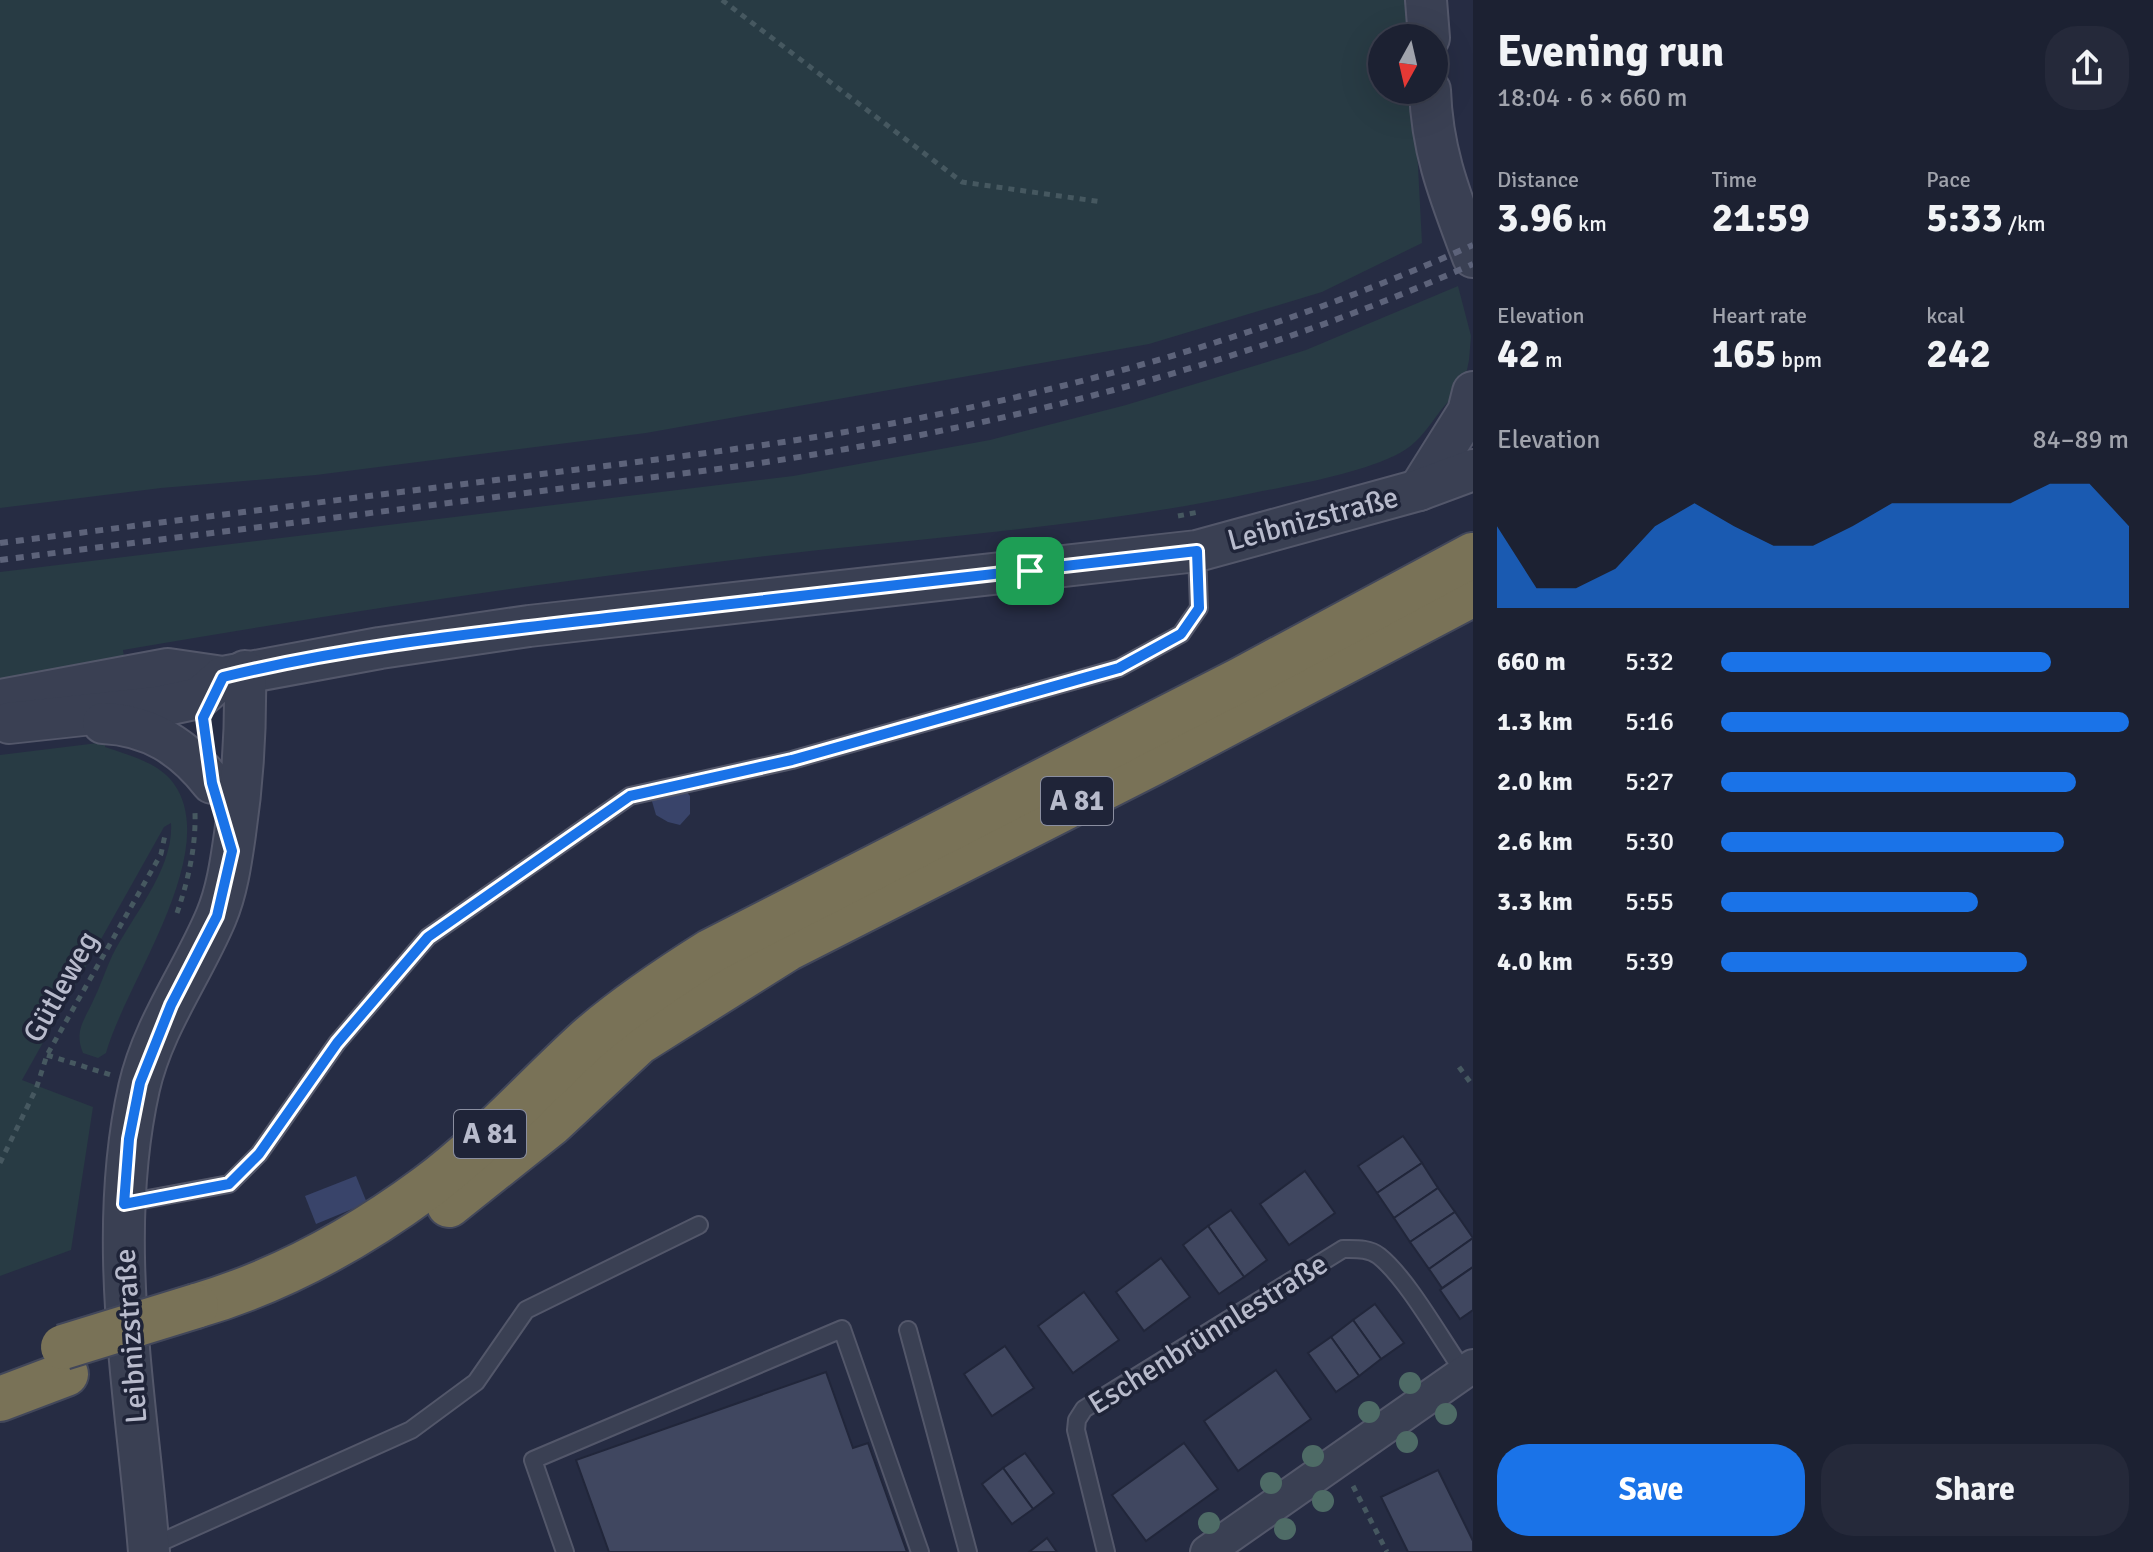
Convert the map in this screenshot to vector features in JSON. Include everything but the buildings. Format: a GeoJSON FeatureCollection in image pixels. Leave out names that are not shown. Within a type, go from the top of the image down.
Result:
{"type":"FeatureCollection","features":[{"type":"Feature","properties":{"kind":"highway","name":"A 81"},"geometry":{"type":"LineString","coordinates":[[0,1370],[64,1360],[197,1319],[325,1251],[429,1186],[516,1111],[589,1039],[663,981],[711,951],[1240,680],[1473,555]]}},
{"type":"Feature","properties":{"kind":"highway","name":"A 81"},"geometry":{"type":"LineString","coordinates":[[197,1319],[253,1314],[302,1292],[401,1236],[450,1204],[511,1157],[594,1086],[639,1042],[787,949],[1153,763],[1473,594]]}},
{"type":"Feature","properties":{"kind":"highway","name":"A 81"},"geometry":{"type":"LineString","coordinates":[[0,1399],[64,1360]]}},
{"type":"Feature","properties":{"kind":"street"},"geometry":{"type":"LineString","coordinates":[[1426,0],[1428,24]]}},
{"type":"Feature","properties":{"kind":"street"},"geometry":{"type":"LineString","coordinates":[[1431,104],[1442,174],[1473,257]]}},
{"type":"Feature","properties":{"kind":"street"},"geometry":{"type":"LineString","coordinates":[[1419,490],[1468,412],[1473,392]]}},
{"type":"Feature","properties":{"kind":"street","name":"Leibnizstraße"},"geometry":{"type":"LineString","coordinates":[[232,851],[212,783],[203,718],[234,674],[529,626],[1197,551],[1419,490],[1473,470]]}},
{"type":"Feature","properties":{"kind":"street"},"geometry":{"type":"LineString","coordinates":[[0,700],[176,668],[234,674]]}},
{"type":"Feature","properties":{"kind":"street"},"geometry":{"type":"LineString","coordinates":[[18,722],[157,707],[199,698],[234,674]]}},
{"type":"Feature","properties":{"kind":"street","name":"Leibnizstraße"},"geometry":{"type":"LineString","coordinates":[[148,1550],[124,1270],[124,1204],[129,1139],[140,1083],[171,1005],[217,916],[232,851],[244,775],[234,674]]}},
{"type":"Feature","properties":{"kind":"street","name":"Leibnizstraße"},"geometry":{"type":"LineString","coordinates":[[18,722],[116,724],[147,731],[179,748],[212,783]]}},
{"type":"Feature","properties":{"kind":"street","name":"Eschenbrünnlestraße"},"geometry":{"type":"LineString","coordinates":[[1207,1552],[1468,1369]]}},
{"type":"Feature","properties":{"kind":"lane"},"geometry":{"type":"LineString","coordinates":[[124,1204],[229,1184],[259,1154],[337,1043],[428,937],[630,796],[792,760],[1119,668],[1181,634],[1199,608],[1197,551]]}},
{"type":"Feature","properties":{"kind":"lane"},"geometry":{"type":"LineString","coordinates":[[148,1550],[411,1430],[476,1382],[526,1310],[699,1225]]}},
{"type":"Feature","properties":{"kind":"lane","name":"Eschenbrünnlestraße"},"geometry":{"type":"LineString","coordinates":[[1106,1552],[1076,1430],[1077,1420],[1084,1409],[1343,1249],[1364,1249],[1379,1256],[1468,1369]]}},
{"type":"Feature","properties":{"kind":"lane"},"geometry":{"type":"LineString","coordinates":[[565,1552],[533,1460],[842,1329],[920,1552]]}},
{"type":"Feature","properties":{"kind":"lane"},"geometry":{"type":"LineString","coordinates":[[908,1330],[968,1552]]}},
{"type":"Feature","properties":{"kind":"path"},"geometry":{"type":"LineString","coordinates":[[722,0],[962,182],[1102,202]]}},
{"type":"Feature","properties":{"kind":"path","name":"Gütleweg"},"geometry":{"type":"LineString","coordinates":[[0,1163],[36,1089],[47,1055],[161,854],[165,835]]}},
{"type":"Feature","properties":{"kind":"path"},"geometry":{"type":"LineString","coordinates":[[47,1055],[140,1083]]}},
{"type":"Feature","properties":{"kind":"path"},"geometry":{"type":"LineString","coordinates":[[1459,1067],[1473,1086]]}},
{"type":"Feature","properties":{"kind":"path"},"geometry":{"type":"LineString","coordinates":[[1340,1460],[1387,1552]]}},
{"type":"Feature","properties":{"kind":"shaded area"},"geometry":{"type":"Polygon","coordinates":[[[0,0],[1410,0],[1411,24],[1368,24],[1368,104],[1415,104],[1422,243],[1322,292],[1149,344],[646,433],[316,475],[161,488],[0,508],[0,0]]]}},
{"type":"Feature","properties":{"kind":"shaded area"},"geometry":{"type":"Polygon","coordinates":[[[1458,286],[1471,336],[1463,390],[1445,405],[1424,433],[1406,449],[1378,463],[1343,474],[1199,503],[1091,520],[644,571],[296,621],[123,650],[125,664],[0,686],[0,572],[793,476],[990,440],[1126,405],[1306,350],[1458,286]]]}},
{"type":"Feature","properties":{"kind":"shaded area"},"geometry":{"type":"Polygon","coordinates":[[[106,742],[105,747],[161,770],[174,784],[186,812],[186,845],[179,881],[106,1053],[98,1058],[83,1053],[80,1045],[81,1026],[112,956],[159,875],[166,858],[171,823],[164,827],[22,1080],[93,1107],[71,1250],[0,1276],[0,755],[106,742]]]}},
{"type":"Feature","properties":{"kind":"water"},"geometry":{"type":"Polygon","coordinates":[[[680,784],[690,796],[690,814],[680,825],[656,815],[651,798],[680,784]]]}},
{"type":"Feature","properties":{"kind":"water"},"geometry":{"type":"Polygon","coordinates":[[[356,1176],[367,1203],[316,1224],[305,1196],[356,1176]]]}},
{"type":"Feature","properties":{"kind":"railway"},"geometry":{"type":"LineString","coordinates":[[0,543],[693,455],[884,425],[1142,365],[1309,311],[1473,245]]}},
{"type":"Feature","properties":{"kind":"railway"},"geometry":{"type":"LineString","coordinates":[[0,560],[695,472],[891,441],[1061,404],[1228,356],[1311,329],[1473,264]]}},
{"type":"Feature","properties":{"kind":"route"},"geometry":{"type":"LineString","coordinates":[[1197,551],[1199,608],[1181,634],[1119,668],[792,760],[630,796],[428,937],[337,1043],[259,1154],[229,1184],[124,1204],[129,1139],[140,1083],[171,1005],[217,916],[231,863],[232,851],[212,783],[203,718],[223,677],[286,663],[529,626],[1030,571],[1197,551]]}}]}
